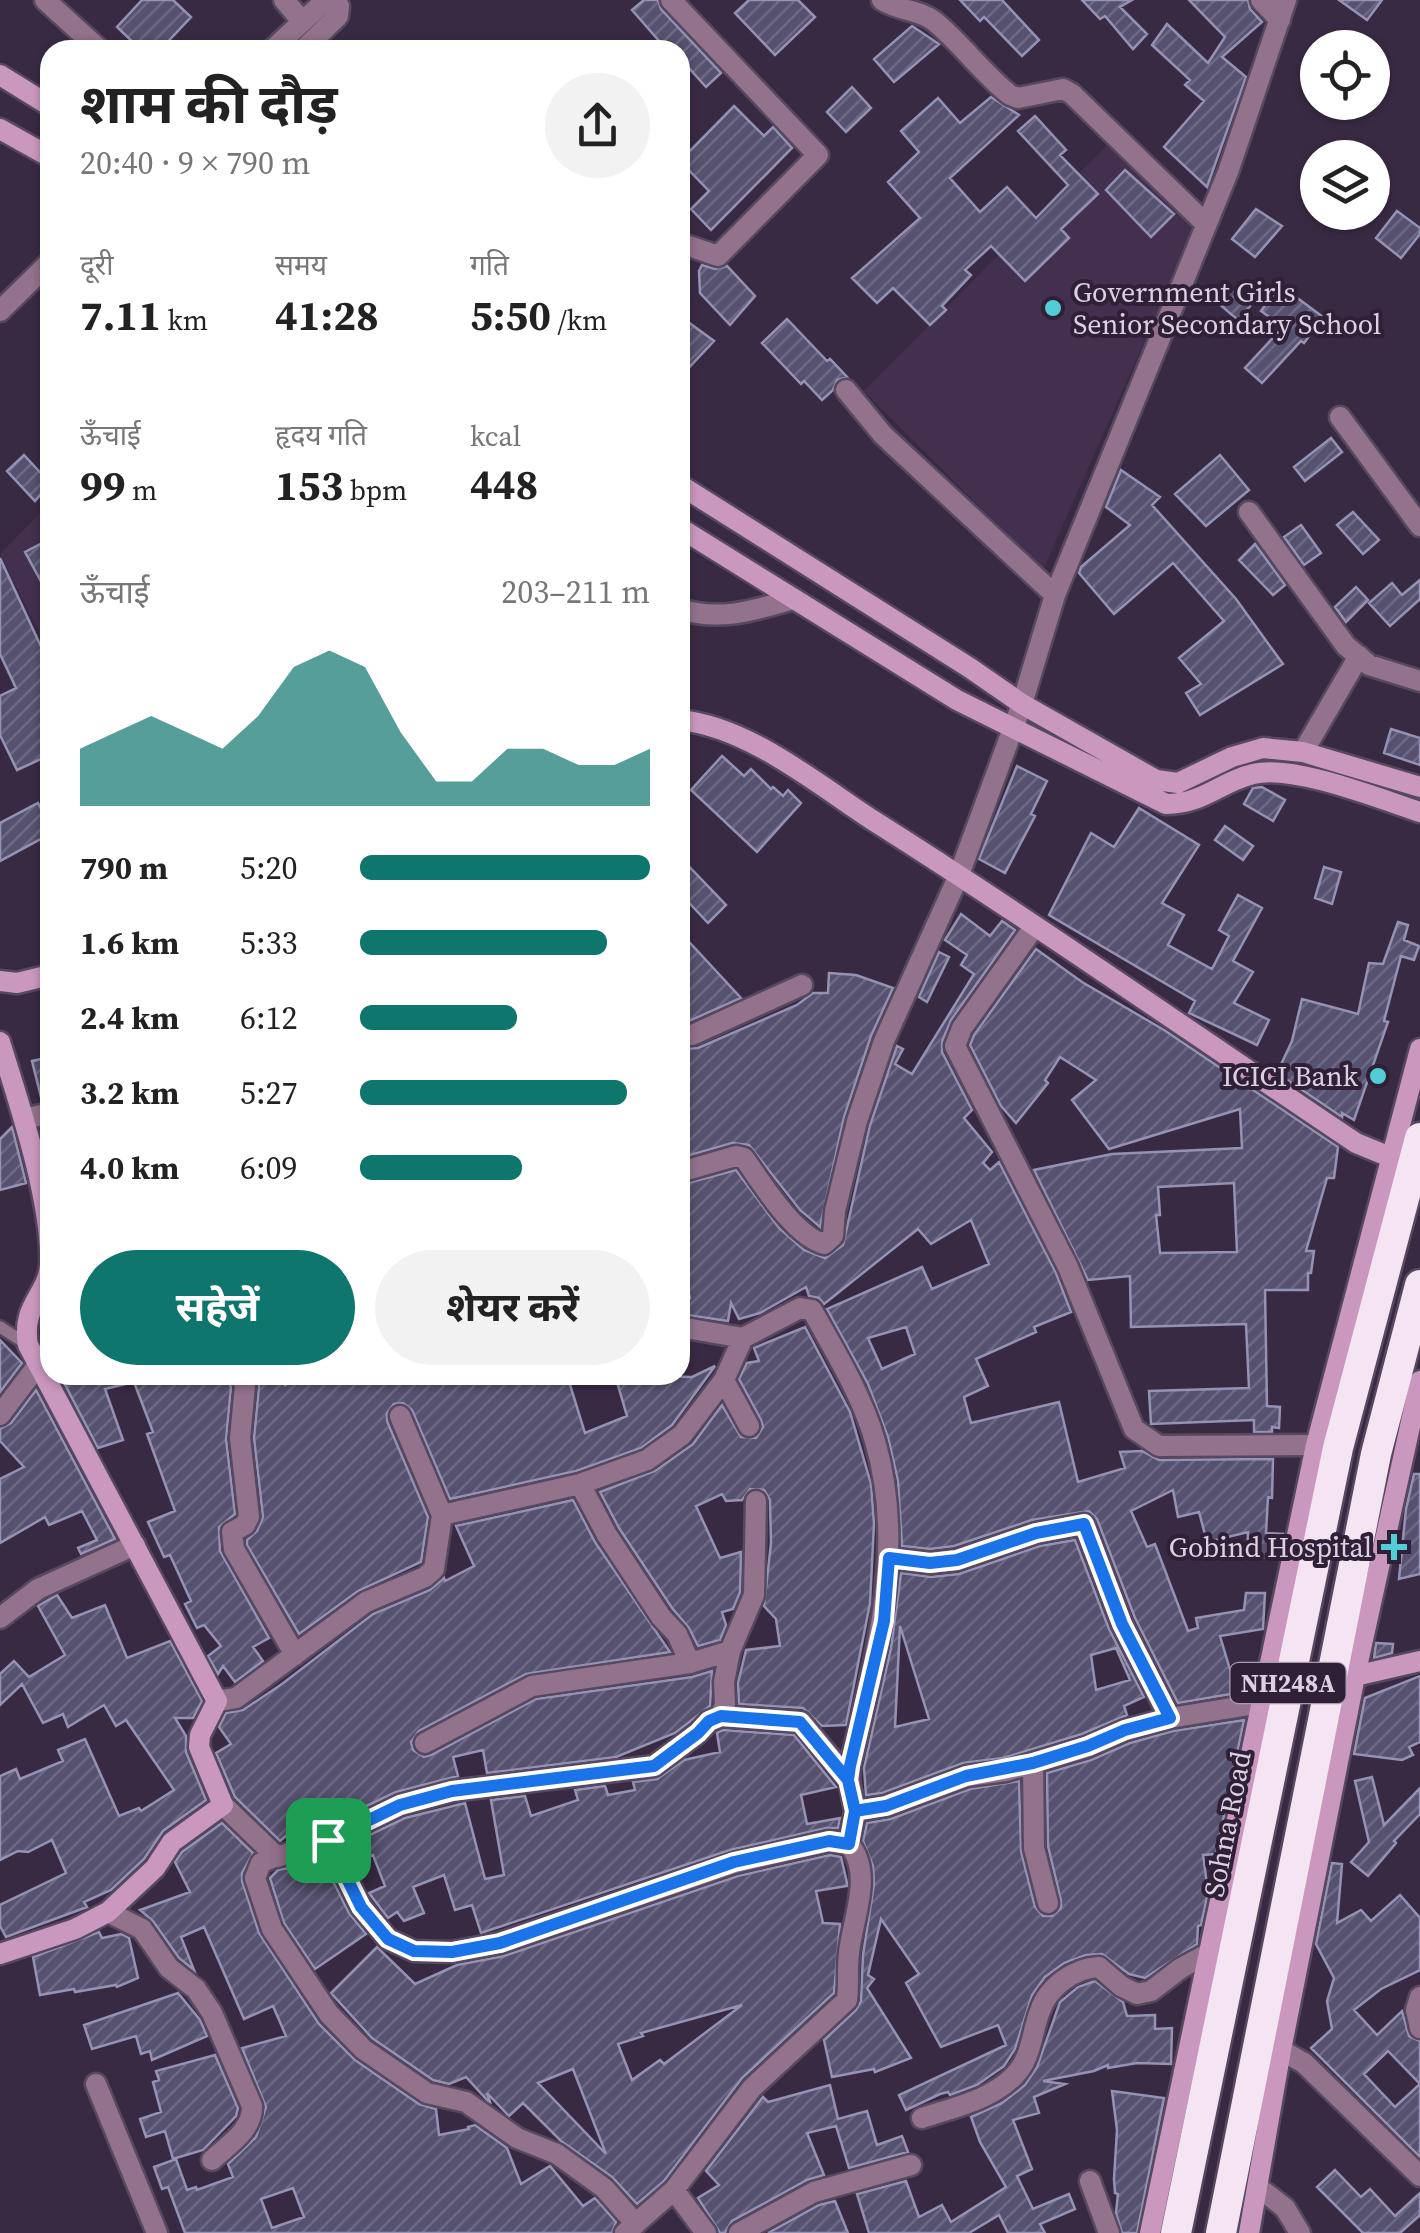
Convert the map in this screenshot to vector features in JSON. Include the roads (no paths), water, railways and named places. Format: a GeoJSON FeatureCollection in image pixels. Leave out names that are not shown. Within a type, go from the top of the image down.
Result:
{"type":"FeatureCollection","features":[{"type":"Feature","properties":{"kind":"highway","name":"Sohna Road"},"geometry":{"type":"LineString","coordinates":[[1176,2233],[1338,1448],[1420,1138]]}},
{"type":"Feature","properties":{"kind":"highway","name":"NH248A"},"geometry":{"type":"LineString","coordinates":[[1220,2233],[1376,1454],[1420,1285]]}},
{"type":"Feature","properties":{"kind":"street"},"geometry":{"type":"LineString","coordinates":[[45,0],[89,40]]}},
{"type":"Feature","properties":{"kind":"street"},"geometry":{"type":"LineString","coordinates":[[284,0],[302,21]]}},
{"type":"Feature","properties":{"kind":"street"},"geometry":{"type":"LineString","coordinates":[[670,0],[818,154],[718,256],[690,246]]}},
{"type":"Feature","properties":{"kind":"street"},"geometry":{"type":"LineString","coordinates":[[882,0],[937,23],[1010,95],[1018,98],[1063,88],[1072,94],[1206,224]]}},
{"type":"Feature","properties":{"kind":"street"},"geometry":{"type":"LineString","coordinates":[[690,1169],[736,1156],[744,1158],[778,1206],[815,1241],[824,1244],[833,1236],[835,1211],[857,1121],[884,1041],[959,875],[1022,704],[1055,595],[1228,172],[1283,10],[1261,0]]}},
{"type":"Feature","properties":{"kind":"street"},"geometry":{"type":"LineString","coordinates":[[282,40],[323,1],[339,6],[338,16],[313,40]]}},
{"type":"Feature","properties":{"kind":"street"},"geometry":{"type":"LineString","coordinates":[[0,75],[40,100]]}},
{"type":"Feature","properties":{"kind":"street"},"geometry":{"type":"LineString","coordinates":[[0,129],[40,151]]}},
{"type":"Feature","properties":{"kind":"street"},"geometry":{"type":"LineString","coordinates":[[0,311],[40,272]]}},
{"type":"Feature","properties":{"kind":"street"},"geometry":{"type":"LineString","coordinates":[[846,390],[882,435],[1055,595]]}},
{"type":"Feature","properties":{"kind":"street"},"geometry":{"type":"LineString","coordinates":[[1340,417],[1420,526]]}},
{"type":"Feature","properties":{"kind":"street"},"geometry":{"type":"LineString","coordinates":[[690,490],[1022,704],[1156,780],[1178,783],[1263,748],[1302,752],[1420,788]]}},
{"type":"Feature","properties":{"kind":"street"},"geometry":{"type":"LineString","coordinates":[[1250,512],[1346,646],[1369,665],[1420,681]]}},
{"type":"Feature","properties":{"kind":"street"},"geometry":{"type":"LineString","coordinates":[[690,534],[957,700],[1166,804],[1187,804],[1256,772],[1278,772],[1329,783],[1420,812]]}},
{"type":"Feature","properties":{"kind":"street"},"geometry":{"type":"LineString","coordinates":[[690,612],[725,616],[794,598]]}},
{"type":"Feature","properties":{"kind":"street"},"geometry":{"type":"LineString","coordinates":[[1302,752],[1359,656]]}},
{"type":"Feature","properties":{"kind":"street"},"geometry":{"type":"LineString","coordinates":[[690,721],[744,738],[959,875],[1356,1143],[1390,1157]]}},
{"type":"Feature","properties":{"kind":"street"},"geometry":{"type":"LineString","coordinates":[[1035,926],[962,1028],[955,1046],[1068,1266],[1134,1429],[1159,1446],[1316,1445]]}},
{"type":"Feature","properties":{"kind":"street"},"geometry":{"type":"LineString","coordinates":[[0,981],[17,983],[40,977]]}},
{"type":"Feature","properties":{"kind":"street"},"geometry":{"type":"LineString","coordinates":[[690,1036],[802,985]]}},
{"type":"Feature","properties":{"kind":"street"},"geometry":{"type":"LineString","coordinates":[[0,1042],[40,1189]]}},
{"type":"Feature","properties":{"kind":"street"},"geometry":{"type":"LineString","coordinates":[[1150,2233],[1316,1445],[1420,1049]]}},
{"type":"Feature","properties":{"kind":"street"},"geometry":{"type":"LineString","coordinates":[[24,1119],[40,1115]]}},
{"type":"Feature","properties":{"kind":"street"},"geometry":{"type":"LineString","coordinates":[[40,1289],[30,1308],[25,1331],[40,1369]]}},
{"type":"Feature","properties":{"kind":"street"},"geometry":{"type":"LineString","coordinates":[[442,1515],[580,1484],[647,1460],[682,1435],[724,1380],[743,1338],[800,1308],[812,1310],[875,1440],[886,1485],[889,1558],[884,1621],[848,1780],[855,1811],[849,1844]]}},
{"type":"Feature","properties":{"kind":"street"},"geometry":{"type":"LineString","coordinates":[[690,1328],[743,1338]]}},
{"type":"Feature","properties":{"kind":"street"},"geometry":{"type":"LineString","coordinates":[[0,1414],[38,1365]]}},
{"type":"Feature","properties":{"kind":"street"},"geometry":{"type":"LineString","coordinates":[[724,1380],[749,1426]]}},
{"type":"Feature","properties":{"kind":"street"},"geometry":{"type":"LineString","coordinates":[[1249,2233],[1355,1676],[1420,1381]]}},
{"type":"Feature","properties":{"kind":"street"},"geometry":{"type":"LineString","coordinates":[[49,1385],[217,1701]]}},
{"type":"Feature","properties":{"kind":"street"},"geometry":{"type":"LineString","coordinates":[[245,1385],[240,1438],[249,1517],[246,1525],[232,1532],[234,1549],[295,1655]]}},
{"type":"Feature","properties":{"kind":"street"},"geometry":{"type":"LineString","coordinates":[[217,1701],[236,1698],[366,1602],[431,1572],[442,1515],[400,1416]]}},
{"type":"Feature","properties":{"kind":"street"},"geometry":{"type":"LineString","coordinates":[[580,1484],[607,1536],[676,1634],[690,1663]]}},
{"type":"Feature","properties":{"kind":"street"},"geometry":{"type":"LineString","coordinates":[[721,1716],[730,1650],[754,1595],[756,1502]]}},
{"type":"Feature","properties":{"kind":"street"},"geometry":{"type":"LineString","coordinates":[[889,1558],[930,1563],[957,1560],[1036,1533],[1084,1524],[1122,1624],[1170,1718]]}},
{"type":"Feature","properties":{"kind":"street"},"geometry":{"type":"LineString","coordinates":[[0,1618],[38,1589],[135,1545]]}},
{"type":"Feature","properties":{"kind":"street"},"geometry":{"type":"LineString","coordinates":[[424,1743],[532,1686],[690,1663],[730,1650]]}},
{"type":"Feature","properties":{"kind":"street"},"geometry":{"type":"LineString","coordinates":[[1355,1676],[1420,1661]]}},
{"type":"Feature","properties":{"kind":"street"},"geometry":{"type":"LineString","coordinates":[[217,1701],[200,1735],[198,1748],[224,1805],[274,1857]]}},
{"type":"Feature","properties":{"kind":"street"},"geometry":{"type":"LineString","coordinates":[[855,1811],[886,1806],[966,1776],[1033,1763],[1170,1718],[1262,1703]]}},
{"type":"Feature","properties":{"kind":"street"},"geometry":{"type":"LineString","coordinates":[[328,1840],[361,1907],[388,1939],[414,1951],[452,1952],[500,1943],[734,1862],[829,1841],[849,1844],[855,1851],[861,1892],[849,1953],[847,2000],[752,2088],[674,2190],[630,2228],[604,2188],[565,2160],[518,2138],[466,2102],[419,2089],[363,2049],[329,2014],[272,1928],[255,1878],[261,1863],[328,1840],[400,1805],[452,1791],[654,1766],[709,1721],[721,1716],[800,1722],[848,1780]]}},
{"type":"Feature","properties":{"kind":"street"},"geometry":{"type":"LineString","coordinates":[[1033,1763],[1034,1848],[1048,1904]]}},
{"type":"Feature","properties":{"kind":"street"},"geometry":{"type":"LineString","coordinates":[[0,1954],[74,1929],[108,1912],[155,1868],[172,1842],[224,1805]]}},
{"type":"Feature","properties":{"kind":"street"},"geometry":{"type":"LineString","coordinates":[[108,1912],[142,1929],[169,1968],[196,1989],[212,2013],[252,2106],[246,2128],[212,2160]]}},
{"type":"Feature","properties":{"kind":"street"},"geometry":{"type":"LineString","coordinates":[[922,2118],[971,2102],[1017,2074],[1034,2039],[1040,2010],[1058,1984],[1079,1971],[1099,1968],[1137,1994],[1151,1991],[1209,1953]]}},
{"type":"Feature","properties":{"kind":"street"},"geometry":{"type":"LineString","coordinates":[[1420,1998],[1416,2010],[1420,2028]]}},
{"type":"Feature","properties":{"kind":"street"},"geometry":{"type":"LineString","coordinates":[[1281,2050],[1304,2063],[1420,2176]]}},
{"type":"Feature","properties":{"kind":"street"},"geometry":{"type":"LineString","coordinates":[[96,2084],[157,2233]]}},
{"type":"Feature","properties":{"kind":"street"},"geometry":{"type":"LineString","coordinates":[[739,2233],[814,2192],[911,2166]]}},
{"type":"Feature","properties":{"kind":"street"},"geometry":{"type":"LineString","coordinates":[[1090,2181],[1109,2233]]}},
{"type":"Feature","properties":{"kind":"street"},"geometry":{"type":"LineString","coordinates":[[1259,2188],[1284,2208],[1300,2233]]}},
{"type":"Feature","properties":{"kind":"street"},"geometry":{"type":"LineString","coordinates":[[674,2190],[706,2233]]}},
{"type":"Feature","properties":{"kind":"lane"},"geometry":{"type":"LineString","coordinates":[[0,1327],[28,1345]]}},
{"type":"Feature","properties":{"kind":"place","name":"Government Girls Senior Secondary School"},"geometry":{"type":"Point","coordinates":[1053,308]}},
{"type":"Feature","properties":{"kind":"place","name":"ICICI Bank"},"geometry":{"type":"Point","coordinates":[1378,1076]}},
{"type":"Feature","properties":{"kind":"place","name":"Gobind Hospital"},"geometry":{"type":"Point","coordinates":[1394,1547]}}]}
